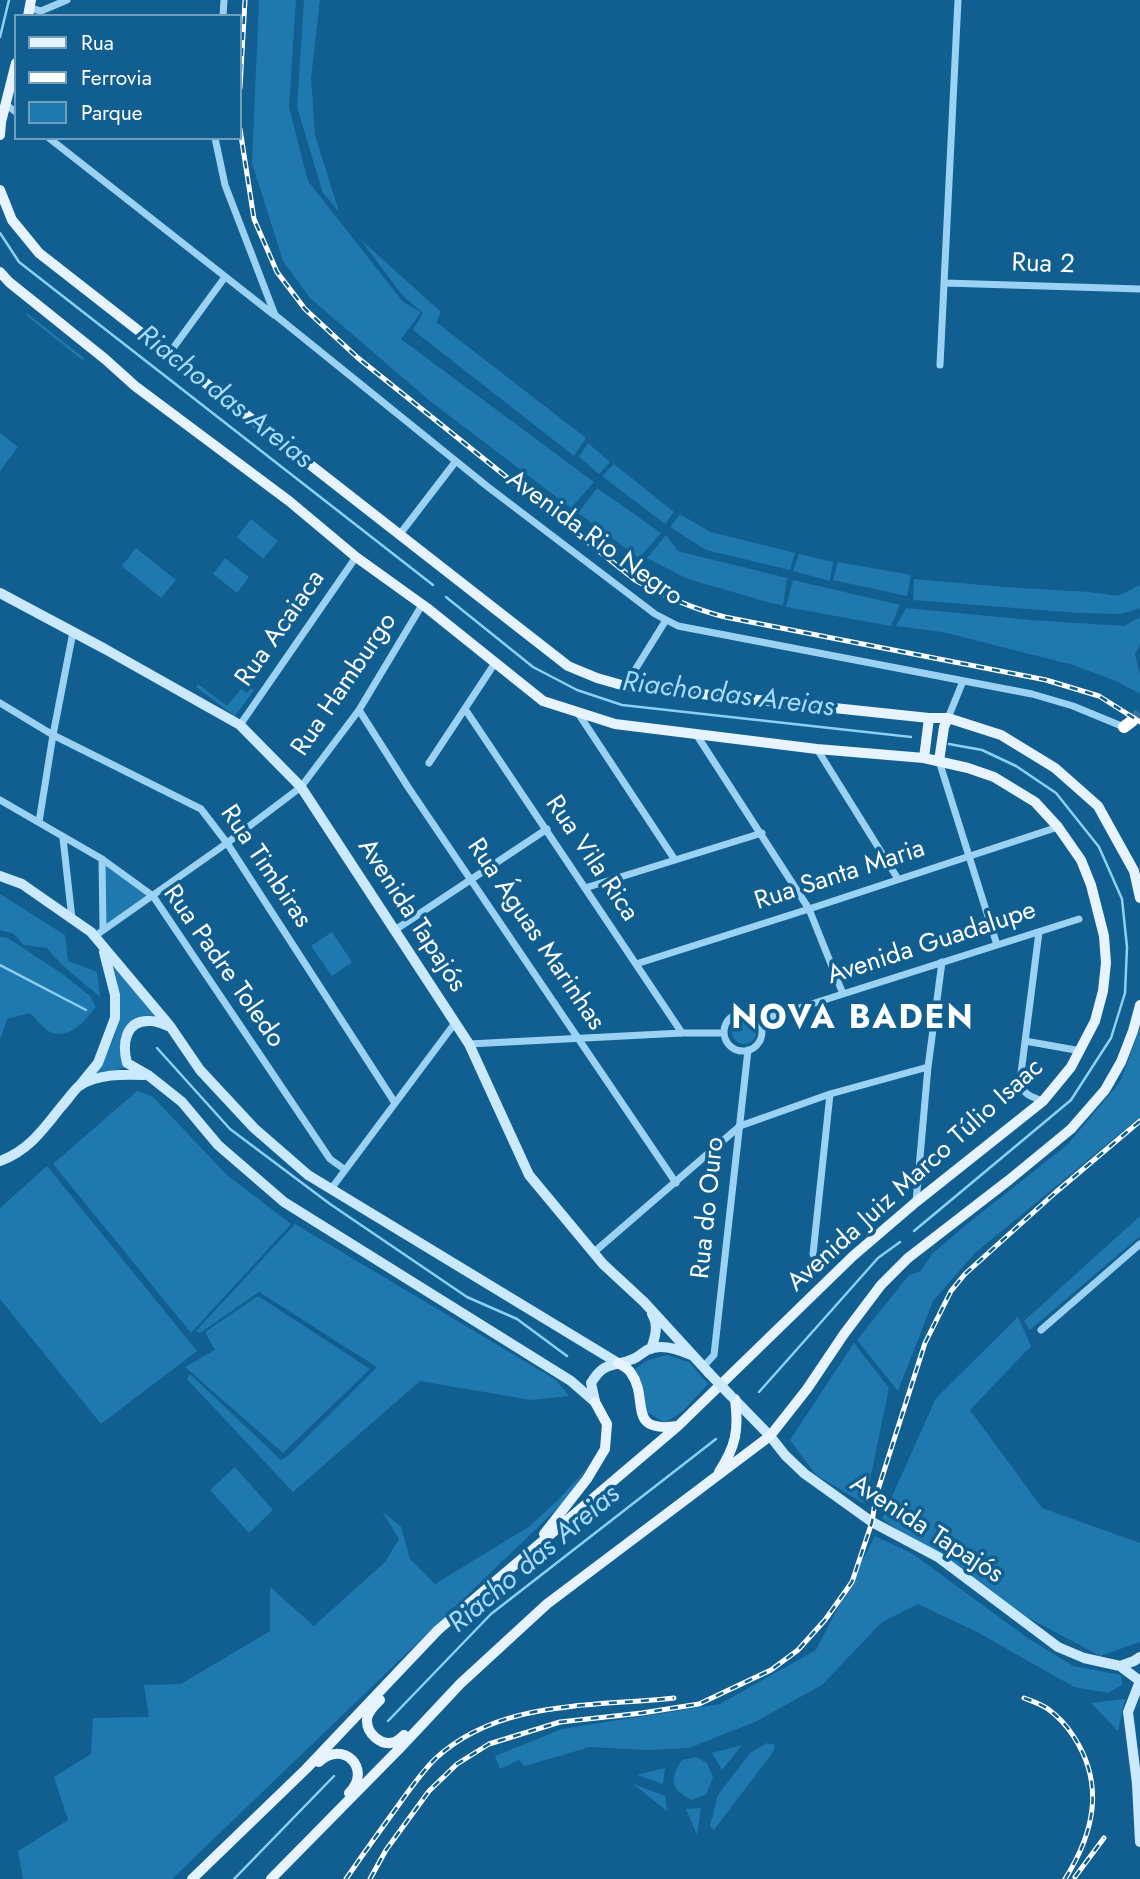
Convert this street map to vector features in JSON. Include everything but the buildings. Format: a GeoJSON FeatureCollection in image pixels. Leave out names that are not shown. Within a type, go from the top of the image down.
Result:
{"type":"FeatureCollection","features":[{"type":"Feature","properties":{"kind":"main road"},"geometry":{"type":"LineString","coordinates":[[0,135],[14,70]]}},
{"type":"Feature","properties":{"kind":"main road"},"geometry":{"type":"LineString","coordinates":[[0,190],[12,220],[39,253],[568,666],[625,686],[948,718],[1000,735],[1055,768],[1098,806],[1134,871],[1140,898]]}},
{"type":"Feature","properties":{"kind":"main road","name":"Avenida Juiz Marco Túlio Isaac"},"geometry":{"type":"LineString","coordinates":[[0,272],[135,386],[289,502],[543,701],[615,724],[817,749],[924,758],[994,777],[1035,802],[1058,827],[1081,860],[1091,885],[1104,936],[1106,964],[1103,991],[1095,1021],[1071,1067],[1043,1101],[853,1256],[678,1426],[438,1630],[306,1769],[192,1879]]}},
{"type":"Feature","properties":{"kind":"main road","name":"Avenida Tapajós"},"geometry":{"type":"LineString","coordinates":[[0,593],[240,725],[301,787],[469,1044],[528,1175],[603,1264],[644,1302],[771,1436],[785,1455],[805,1474],[872,1522],[938,1556],[1058,1647],[1083,1658],[1120,1666],[1140,1681]]}},
{"type":"Feature","properties":{"kind":"main road"},"geometry":{"type":"LineString","coordinates":[[924,758],[929,718]]}},
{"type":"Feature","properties":{"kind":"main road"},"geometry":{"type":"LineString","coordinates":[[939,761],[948,718]]}},
{"type":"Feature","properties":{"kind":"main road"},"geometry":{"type":"LineString","coordinates":[[0,876],[22,884],[72,919],[99,933],[115,995],[115,1018],[98,1063],[37,1137],[14,1156],[0,1161]]}},
{"type":"Feature","properties":{"kind":"main road"},"geometry":{"type":"LineString","coordinates":[[103,946],[170,1026],[200,1070],[254,1128],[308,1175],[630,1370],[635,1379],[642,1414],[647,1422],[654,1427],[678,1426]]}},
{"type":"Feature","properties":{"kind":"main road"},"geometry":{"type":"LineString","coordinates":[[271,1879],[457,1687],[547,1604],[771,1436],[881,1285],[908,1258],[1071,1129],[1105,1090],[1121,1062],[1140,1005]]}},
{"type":"Feature","properties":{"kind":"main road"},"geometry":{"type":"LineString","coordinates":[[170,1026],[144,1021],[132,1027],[125,1037],[123,1050],[127,1063],[148,1075],[181,1102],[218,1145],[284,1202],[571,1381],[595,1402]]}},
{"type":"Feature","properties":{"kind":"main road"},"geometry":{"type":"LineString","coordinates":[[78,1087],[95,1079],[119,1074],[148,1075]]}},
{"type":"Feature","properties":{"kind":"main road"},"geometry":{"type":"LineString","coordinates":[[644,1302],[655,1318],[656,1336],[651,1349]]}},
{"type":"Feature","properties":{"kind":"main road"},"geometry":{"type":"LineString","coordinates":[[531,1551],[587,1479],[605,1449],[607,1424],[595,1402],[591,1383],[597,1373],[603,1368],[636,1359],[651,1349],[664,1347],[695,1357]]}},
{"type":"Feature","properties":{"kind":"main road"},"geometry":{"type":"LineString","coordinates":[[713,1480],[726,1461],[736,1438],[737,1420],[733,1398]]}},
{"type":"Feature","properties":{"kind":"main road"},"geometry":{"type":"LineString","coordinates":[[438,1630],[409,1670],[371,1709],[367,1720],[369,1730],[376,1739],[385,1743],[396,1742],[437,1702],[457,1687]]}},
{"type":"Feature","properties":{"kind":"main road"},"geometry":{"type":"LineString","coordinates":[[1120,1666],[1140,1657]]}},
{"type":"Feature","properties":{"kind":"main road"},"geometry":{"type":"LineString","coordinates":[[1140,1681],[1128,1712],[1137,1784],[1140,1842]]}},
{"type":"Feature","properties":{"kind":"main road"},"geometry":{"type":"LineString","coordinates":[[254,1819],[279,1804],[323,1759],[332,1754],[343,1754],[352,1759],[358,1768],[354,1788],[325,1817],[305,1845]]}},
{"type":"Feature","properties":{"kind":"street"},"geometry":{"type":"LineString","coordinates":[[32,9],[67,0]]}},
{"type":"Feature","properties":{"kind":"street"},"geometry":{"type":"LineString","coordinates":[[940,365],[958,0]]}},
{"type":"Feature","properties":{"kind":"street"},"geometry":{"type":"LineString","coordinates":[[5,104],[14,111]]}},
{"type":"Feature","properties":{"kind":"street","name":"Avenida Rio Negro"},"geometry":{"type":"LineString","coordinates":[[52,140],[456,461],[666,620],[678,626],[1032,694],[1128,724]]}},
{"type":"Feature","properties":{"kind":"street"},"geometry":{"type":"LineString","coordinates":[[215,140],[225,185],[275,315]]}},
{"type":"Feature","properties":{"kind":"street"},"geometry":{"type":"LineString","coordinates":[[168,355],[225,276]]}},
{"type":"Feature","properties":{"kind":"street","name":"Rua 2"},"geometry":{"type":"LineString","coordinates":[[945,283],[1140,289]]}},
{"type":"Feature","properties":{"kind":"street"},"geometry":{"type":"LineString","coordinates":[[400,534],[456,461]]}},
{"type":"Feature","properties":{"kind":"street","name":"Rua Acaiaca"},"geometry":{"type":"LineString","coordinates":[[240,725],[356,557]]}},
{"type":"Feature","properties":{"kind":"street","name":"Rua Hamburgo"},"geometry":{"type":"LineString","coordinates":[[99,933],[301,787],[359,710],[422,605]]}},
{"type":"Feature","properties":{"kind":"street"},"geometry":{"type":"LineString","coordinates":[[625,686],[666,620]]}},
{"type":"Feature","properties":{"kind":"street"},"geometry":{"type":"LineString","coordinates":[[39,822],[73,632]]}},
{"type":"Feature","properties":{"kind":"street"},"geometry":{"type":"LineString","coordinates":[[429,763],[495,663]]}},
{"type":"Feature","properties":{"kind":"street"},"geometry":{"type":"LineString","coordinates":[[948,718],[963,681]]}},
{"type":"Feature","properties":{"kind":"street","name":"Rua Timbiras"},"geometry":{"type":"LineString","coordinates":[[0,703],[53,735],[201,809],[227,843],[395,1103]]}},
{"type":"Feature","properties":{"kind":"street","name":"Rua Vila Rica"},"geometry":{"type":"LineString","coordinates":[[464,709],[682,1033]]}},
{"type":"Feature","properties":{"kind":"street","name":"Rua Águas Marinhas"},"geometry":{"type":"LineString","coordinates":[[359,710],[408,787],[676,1183]]}},
{"type":"Feature","properties":{"kind":"street"},"geometry":{"type":"LineString","coordinates":[[578,713],[676,860]]}},
{"type":"Feature","properties":{"kind":"street"},"geometry":{"type":"LineString","coordinates":[[696,734],[809,909],[843,994]]}},
{"type":"Feature","properties":{"kind":"street"},"geometry":{"type":"LineString","coordinates":[[817,749],[898,879]]}},
{"type":"Feature","properties":{"kind":"street"},"geometry":{"type":"LineString","coordinates":[[939,761],[997,945]]}},
{"type":"Feature","properties":{"kind":"street","name":"Rua Padre Toledo"},"geometry":{"type":"LineString","coordinates":[[0,800],[102,859],[153,896],[330,1159],[344,1169]]}},
{"type":"Feature","properties":{"kind":"street","name":"Rua Santa Maria"},"geometry":{"type":"LineString","coordinates":[[636,964],[1058,827]]}},
{"type":"Feature","properties":{"kind":"street"},"geometry":{"type":"LineString","coordinates":[[395,930],[547,829]]}},
{"type":"Feature","properties":{"kind":"street"},"geometry":{"type":"LineString","coordinates":[[585,888],[762,833]]}},
{"type":"Feature","properties":{"kind":"street"},"geometry":{"type":"LineString","coordinates":[[62,838],[72,919]]}},
{"type":"Feature","properties":{"kind":"street"},"geometry":{"type":"LineString","coordinates":[[99,933],[102,859]]}},
{"type":"Feature","properties":{"kind":"street","name":"Avenida Guadalupe"},"geometry":{"type":"LineString","coordinates":[[758,1021],[1079,919]]}},
{"type":"Feature","properties":{"kind":"street"},"geometry":{"type":"LineString","coordinates":[[1039,932],[1020,1081],[1023,1091],[1043,1101]]}},
{"type":"Feature","properties":{"kind":"street"},"geometry":{"type":"LineString","coordinates":[[916,1202],[928,1067],[942,962]]}},
{"type":"Feature","properties":{"kind":"street"},"geometry":{"type":"LineString","coordinates":[[737,1013],[749,1014],[758,1021],[761,1027],[760,1038],[757,1044],[748,1050],[732,1047],[725,1038],[727,1021],[737,1013]]}},
{"type":"Feature","properties":{"kind":"street"},"geometry":{"type":"LineString","coordinates":[[331,1189],[455,1023]]}},
{"type":"Feature","properties":{"kind":"street"},"geometry":{"type":"LineString","coordinates":[[469,1044],[724,1033]]}},
{"type":"Feature","properties":{"kind":"street"},"geometry":{"type":"LineString","coordinates":[[1025,1041],[1081,1051]]}},
{"type":"Feature","properties":{"kind":"street","name":"Rua do Ouro"},"geometry":{"type":"LineString","coordinates":[[706,1370],[714,1354],[748,1050]]}},
{"type":"Feature","properties":{"kind":"street"},"geometry":{"type":"LineString","coordinates":[[593,1252],[740,1126],[830,1094],[928,1067]]}},
{"type":"Feature","properties":{"kind":"street"},"geometry":{"type":"LineString","coordinates":[[813,1254],[830,1094]]}},
{"type":"Feature","properties":{"kind":"street"},"geometry":{"type":"LineString","coordinates":[[1041,1329],[1140,1244]]}},
{"type":"Feature","properties":{"kind":"green space"},"geometry":{"type":"Polygon","coordinates":[[[259,0],[296,0],[289,107],[308,181],[403,302],[421,312],[401,339],[594,482],[571,508],[430,401],[310,298],[283,261],[252,163],[259,0]]]}},
{"type":"Feature","properties":{"kind":"green space"},"geometry":{"type":"Polygon","coordinates":[[[304,0],[320,0],[311,78],[315,135],[339,212],[323,193],[297,107],[304,0]]]}},
{"type":"Feature","properties":{"kind":"green space"},"geometry":{"type":"Polygon","coordinates":[[[361,240],[441,312],[436,322],[586,438],[574,456],[413,330],[423,313],[402,295],[361,240]]]}},
{"type":"Feature","properties":{"kind":"green space"},"geometry":{"type":"Polygon","coordinates":[[[26,315],[84,358],[82,360],[26,315]]]}},
{"type":"Feature","properties":{"kind":"green space"},"geometry":{"type":"Polygon","coordinates":[[[0,433],[18,447],[0,471],[0,433]]]}},
{"type":"Feature","properties":{"kind":"green space"},"geometry":{"type":"Polygon","coordinates":[[[588,443],[610,462],[599,474],[579,457],[588,443]]]}},
{"type":"Feature","properties":{"kind":"green space"},"geometry":{"type":"Polygon","coordinates":[[[614,464],[674,512],[665,524],[602,476],[614,464]]]}},
{"type":"Feature","properties":{"kind":"green space"},"geometry":{"type":"Polygon","coordinates":[[[597,488],[661,533],[639,558],[578,513],[597,488]]]}},
{"type":"Feature","properties":{"kind":"green space"},"geometry":{"type":"Polygon","coordinates":[[[680,514],[710,532],[795,553],[790,570],[706,550],[670,527],[680,514]]]}},
{"type":"Feature","properties":{"kind":"green space"},"geometry":{"type":"Polygon","coordinates":[[[251,519],[278,541],[263,559],[237,537],[251,519]]]}},
{"type":"Feature","properties":{"kind":"green space"},"geometry":{"type":"Polygon","coordinates":[[[666,535],[678,551],[787,578],[783,605],[688,579],[647,558],[666,535]]]}},
{"type":"Feature","properties":{"kind":"green space"},"geometry":{"type":"Polygon","coordinates":[[[136,548],[176,580],[161,598],[122,566],[136,548]]]}},
{"type":"Feature","properties":{"kind":"green space"},"geometry":{"type":"Polygon","coordinates":[[[799,554],[833,562],[830,581],[793,571],[799,554]]]}},
{"type":"Feature","properties":{"kind":"green space"},"geometry":{"type":"Polygon","coordinates":[[[225,558],[249,577],[237,593],[213,574],[225,558]]]}},
{"type":"Feature","properties":{"kind":"green space"},"geometry":{"type":"Polygon","coordinates":[[[838,562],[911,575],[907,596],[833,580],[838,562]]]}},
{"type":"Feature","properties":{"kind":"green space"},"geometry":{"type":"Polygon","coordinates":[[[914,579],[1118,596],[1140,585],[1140,608],[1121,614],[1078,613],[913,600],[914,579]]]}},
{"type":"Feature","properties":{"kind":"green space"},"geometry":{"type":"Polygon","coordinates":[[[793,580],[900,605],[891,626],[786,607],[793,580]]]}},
{"type":"Feature","properties":{"kind":"green space"},"geometry":{"type":"Polygon","coordinates":[[[906,608],[1124,626],[1140,617],[1140,644],[1135,654],[1140,675],[1140,694],[1116,681],[1073,665],[942,632],[896,626],[906,608]]]}},
{"type":"Feature","properties":{"kind":"green space"},"geometry":{"type":"Polygon","coordinates":[[[198,684],[227,706],[241,689],[247,693],[251,688],[254,690],[235,716],[196,687],[198,684]]]}},
{"type":"Feature","properties":{"kind":"green space"},"geometry":{"type":"Polygon","coordinates":[[[105,866],[148,896],[106,925],[105,866]]]}},
{"type":"Feature","properties":{"kind":"green space"},"geometry":{"type":"Polygon","coordinates":[[[0,894],[65,935],[68,961],[97,972],[100,997],[47,948],[24,945],[14,934],[0,930],[0,894]]]}},
{"type":"Feature","properties":{"kind":"green space"},"geometry":{"type":"Polygon","coordinates":[[[332,932],[352,962],[332,976],[311,946],[332,932]]]}},
{"type":"Feature","properties":{"kind":"green space"},"geometry":{"type":"Polygon","coordinates":[[[0,937],[8,938],[64,975],[90,996],[96,1007],[87,1018],[71,1031],[58,1034],[47,1031],[30,1013],[7,1019],[0,1040],[0,937]]]}},
{"type":"Feature","properties":{"kind":"green space"},"geometry":{"type":"Polygon","coordinates":[[[113,966],[156,1015],[143,1018],[122,1036],[120,1050],[126,1067],[91,1077],[108,1050],[118,1024],[119,998],[113,966]]]}},
{"type":"Feature","properties":{"kind":"green space"},"geometry":{"type":"Polygon","coordinates":[[[744,1020],[753,1023],[756,1032],[753,1041],[744,1044],[735,1041],[732,1032],[735,1023],[744,1020]]]}},
{"type":"Feature","properties":{"kind":"green space"},"geometry":{"type":"Polygon","coordinates":[[[1140,1028],[1140,1117],[975,1253],[933,1301],[898,1391],[857,1340],[909,1275],[921,1271],[932,1254],[1067,1145],[1120,1082],[1140,1028]]]}},
{"type":"Feature","properties":{"kind":"green space"},"geometry":{"type":"Polygon","coordinates":[[[137,1091],[152,1096],[227,1175],[291,1224],[191,1333],[53,1164],[137,1091]]]}},
{"type":"Feature","properties":{"kind":"green space"},"geometry":{"type":"Polygon","coordinates":[[[47,1166],[197,1351],[101,1424],[0,1299],[0,1208],[47,1166]]]}},
{"type":"Feature","properties":{"kind":"green space"},"geometry":{"type":"Polygon","coordinates":[[[1140,1216],[1140,1236],[1030,1330],[1024,1321],[1140,1216]]]}},
{"type":"Feature","properties":{"kind":"green space"},"geometry":{"type":"Polygon","coordinates":[[[295,1224],[556,1380],[569,1396],[531,1400],[420,1381],[293,1492],[187,1379],[190,1374],[281,1460],[377,1367],[259,1292],[200,1333],[196,1331],[295,1224]]]}},
{"type":"Feature","properties":{"kind":"green space"},"geometry":{"type":"Polygon","coordinates":[[[258,1296],[370,1369],[283,1453],[185,1367],[215,1350],[205,1332],[258,1296]]]}},
{"type":"Feature","properties":{"kind":"green space"},"geometry":{"type":"Polygon","coordinates":[[[1018,1317],[1031,1346],[970,1410],[1042,1508],[1140,1543],[1140,1642],[1100,1656],[1027,1617],[882,1519],[936,1398],[1018,1317]]]}},
{"type":"Feature","properties":{"kind":"green space"},"geometry":{"type":"Polygon","coordinates":[[[854,1343],[889,1388],[865,1504],[816,1475],[790,1440],[854,1343]]]}},
{"type":"Feature","properties":{"kind":"green space"},"geometry":{"type":"Polygon","coordinates":[[[667,1355],[689,1362],[708,1384],[683,1411],[665,1423],[647,1412],[635,1369],[648,1360],[667,1355]]]}},
{"type":"Feature","properties":{"kind":"green space"},"geometry":{"type":"Polygon","coordinates":[[[235,1467],[273,1510],[249,1533],[210,1490],[235,1467]]]}},
{"type":"Feature","properties":{"kind":"green space"},"geometry":{"type":"Polygon","coordinates":[[[588,1467],[563,1503],[172,1879],[23,1879],[18,1851],[68,1820],[54,1777],[91,1754],[93,1718],[149,1717],[144,1685],[181,1684],[270,1631],[270,1587],[314,1626],[385,1562],[399,1539],[382,1511],[401,1527],[410,1559],[435,1584],[530,1526],[588,1467]]]}},
{"type":"Feature","properties":{"kind":"green space"},"geometry":{"type":"Polygon","coordinates":[[[875,1536],[913,1554],[1029,1639],[1073,1666],[1121,1675],[1122,1685],[1108,1693],[1074,1687],[977,1632],[918,1604],[882,1622],[822,1685],[755,1722],[689,1748],[647,1750],[590,1747],[525,1766],[519,1760],[500,1769],[495,1756],[562,1729],[720,1704],[816,1650],[875,1536]]]}},
{"type":"Feature","properties":{"kind":"green space"},"geometry":{"type":"Polygon","coordinates":[[[1125,1699],[1118,1731],[1091,1703],[1125,1699]]]}},
{"type":"Feature","properties":{"kind":"green space"},"geometry":{"type":"Polygon","coordinates":[[[767,1743],[775,1745],[773,1752],[714,1830],[710,1826],[718,1795],[750,1753],[767,1743]]]}},
{"type":"Feature","properties":{"kind":"green space"},"geometry":{"type":"Polygon","coordinates":[[[742,1745],[722,1770],[712,1753],[742,1745]]]}},
{"type":"Feature","properties":{"kind":"green space"},"geometry":{"type":"Polygon","coordinates":[[[696,1757],[707,1763],[713,1778],[706,1794],[692,1800],[679,1792],[674,1779],[682,1760],[696,1757]]]}},
{"type":"Feature","properties":{"kind":"green space"},"geometry":{"type":"Polygon","coordinates":[[[665,1768],[663,1784],[637,1775],[665,1768]]]}},
{"type":"Feature","properties":{"kind":"green space"},"geometry":{"type":"Polygon","coordinates":[[[633,1784],[665,1796],[667,1811],[633,1784]]]}},
{"type":"Feature","properties":{"kind":"green space"},"geometry":{"type":"Polygon","coordinates":[[[701,1808],[697,1835],[686,1809],[701,1808]]]}},
{"type":"Feature","properties":{"kind":"waterway","name":"Riacho das Areias"},"geometry":{"type":"LineString","coordinates":[[0,37],[9,0]]}},
{"type":"Feature","properties":{"kind":"waterway","name":"Riacho das Areias"},"geometry":{"type":"LineString","coordinates":[[0,233],[19,262],[433,585]]}},
{"type":"Feature","properties":{"kind":"waterway","name":"Riacho das Areias"},"geometry":{"type":"LineString","coordinates":[[446,597],[533,667],[577,690],[622,705],[911,737]]}},
{"type":"Feature","properties":{"kind":"waterway","name":"Riacho das Areias"},"geometry":{"type":"LineString","coordinates":[[914,1231],[1071,1100],[1111,1038],[1125,993],[1127,947],[1122,899],[1099,847],[1056,793],[1016,766],[982,750],[949,744]]}},
{"type":"Feature","properties":{"kind":"waterway"},"geometry":{"type":"LineString","coordinates":[[0,965],[86,1010]]}},
{"type":"Feature","properties":{"kind":"waterway"},"geometry":{"type":"LineString","coordinates":[[157,1048],[230,1129],[330,1204],[467,1297],[517,1319],[567,1356]]}},
{"type":"Feature","properties":{"kind":"waterway","name":"Riacho das Areias"},"geometry":{"type":"LineString","coordinates":[[759,1392],[878,1258],[900,1242]]}},
{"type":"Feature","properties":{"kind":"waterway","name":"Riacho das Areias"},"geometry":{"type":"LineString","coordinates":[[388,1721],[491,1614],[716,1439]]}},
{"type":"Feature","properties":{"kind":"waterway","name":"Riacho das Areias"},"geometry":{"type":"LineString","coordinates":[[234,1879],[334,1776]]}},
{"type":"Feature","properties":{"kind":"tunnel"},"geometry":{"type":"LineString","coordinates":[[1132,721],[1140,714]]}},
{"type":"Feature","properties":{"kind":"railway"},"geometry":{"type":"LineString","coordinates":[[242,53],[245,0]]}},
{"type":"Feature","properties":{"kind":"railway"},"geometry":{"type":"LineString","coordinates":[[242,140],[254,219],[277,272],[305,309],[358,358],[635,580],[679,601],[725,617],[1046,680],[1099,696],[1140,722]]}},
{"type":"Feature","properties":{"kind":"railway"},"geometry":{"type":"LineString","coordinates":[[370,1879],[386,1850],[429,1791],[457,1764],[489,1744],[560,1722],[699,1704],[771,1670],[798,1650],[825,1620],[852,1582],[872,1522],[876,1496],[925,1343],[951,1291],[965,1274],[1056,1192],[1140,1121]]}},
{"type":"Feature","properties":{"kind":"railway"},"geometry":{"type":"LineString","coordinates":[[346,1879],[424,1772],[435,1759],[460,1740],[488,1725],[549,1709],[674,1698]]}},
{"type":"Feature","properties":{"kind":"railway"},"geometry":{"type":"LineString","coordinates":[[1024,1698],[1056,1715],[1074,1737],[1090,1773],[1092,1809],[1089,1827],[1065,1879]]}},
{"type":"Feature","properties":{"kind":"railway"},"geometry":{"type":"LineString","coordinates":[[1075,1877],[1104,1838]]}},
{"type":"Feature","properties":{"kind":"district","name":"NOVA BADEN"},"geometry":{"type":"Point","coordinates":[853,1020]}}]}
